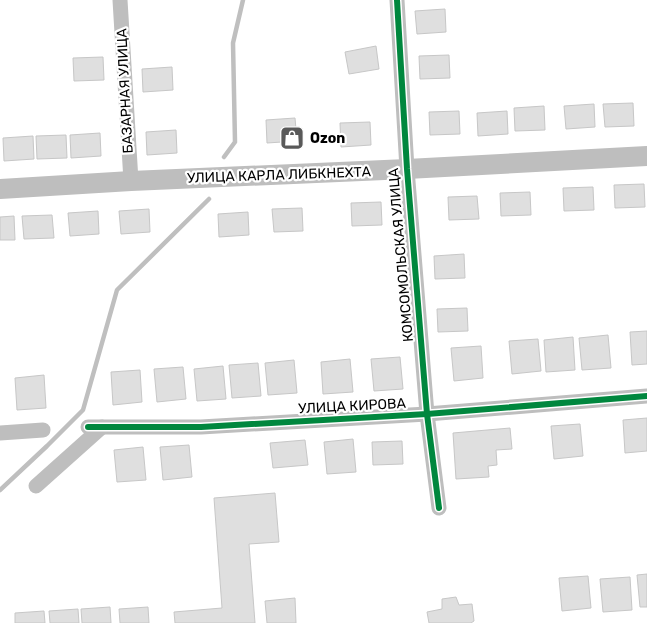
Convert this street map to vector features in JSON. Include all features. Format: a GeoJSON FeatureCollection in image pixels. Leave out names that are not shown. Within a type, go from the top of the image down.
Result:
{"type":"FeatureCollection","features":[{"type":"Feature","properties":{"kind":"main road","name":"УЛИЦА КАРЛА ЛИБКНЕХТА"},"geometry":{"type":"LineString","coordinates":[[0,189],[647,156]]}},
{"type":"Feature","properties":{"kind":"street","name":"БАЗАРНАЯ УЛИЦА"},"geometry":{"type":"LineString","coordinates":[[120,0],[131,181]]}},
{"type":"Feature","properties":{"kind":"street","name":"КОМСОМОЛЬСКАЯ УЛИЦА"},"geometry":{"type":"LineString","coordinates":[[397,0],[407,169],[427,414],[439,508]]}},
{"type":"Feature","properties":{"kind":"street","name":"УЛИЦА КИРОВА"},"geometry":{"type":"LineString","coordinates":[[36,486],[95,427],[201,427],[427,414],[647,396]]}},
{"type":"Feature","properties":{"kind":"street"},"geometry":{"type":"LineString","coordinates":[[0,433],[43,430]]}},
{"type":"Feature","properties":{"kind":"building"},"geometry":{"type":"Polygon","coordinates":[[[445,9],[446,32],[417,34],[415,11],[445,9]]]}},
{"type":"Feature","properties":{"kind":"building"},"geometry":{"type":"Polygon","coordinates":[[[376,46],[379,69],[349,74],[345,52],[376,46]]]}},
{"type":"Feature","properties":{"kind":"building"},"geometry":{"type":"Polygon","coordinates":[[[449,55],[450,78],[420,79],[419,56],[449,55]]]}},
{"type":"Feature","properties":{"kind":"building"},"geometry":{"type":"Polygon","coordinates":[[[103,57],[104,80],[74,81],[73,58],[103,57]]]}},
{"type":"Feature","properties":{"kind":"building"},"geometry":{"type":"Polygon","coordinates":[[[172,67],[173,90],[143,92],[142,69],[172,67]]]}},
{"type":"Feature","properties":{"kind":"building"},"geometry":{"type":"Polygon","coordinates":[[[633,103],[634,126],[605,127],[603,104],[633,103]]]}},
{"type":"Feature","properties":{"kind":"building"},"geometry":{"type":"Polygon","coordinates":[[[594,104],[595,127],[566,129],[564,106],[594,104]]]}},
{"type":"Feature","properties":{"kind":"building"},"geometry":{"type":"Polygon","coordinates":[[[544,106],[545,130],[515,131],[514,108],[544,106]]]}},
{"type":"Feature","properties":{"kind":"building"},"geometry":{"type":"Polygon","coordinates":[[[459,111],[460,134],[430,135],[429,112],[459,111]]]}},
{"type":"Feature","properties":{"kind":"building"},"geometry":{"type":"Polygon","coordinates":[[[507,111],[508,134],[478,136],[477,113],[507,111]]]}},
{"type":"Feature","properties":{"kind":"building"},"geometry":{"type":"Polygon","coordinates":[[[295,118],[297,141],[267,143],[266,120],[295,118]]]}},
{"type":"Feature","properties":{"kind":"building"},"geometry":{"type":"Polygon","coordinates":[[[370,122],[371,145],[341,147],[340,123],[370,122]]]}},
{"type":"Feature","properties":{"kind":"building"},"geometry":{"type":"Polygon","coordinates":[[[176,130],[177,153],[147,155],[146,132],[176,130]]]}},
{"type":"Feature","properties":{"kind":"building"},"geometry":{"type":"Polygon","coordinates":[[[100,133],[101,156],[71,158],[70,135],[100,133]]]}},
{"type":"Feature","properties":{"kind":"building"},"geometry":{"type":"Polygon","coordinates":[[[66,135],[67,158],[37,159],[36,136],[66,135]]]}},
{"type":"Feature","properties":{"kind":"building"},"geometry":{"type":"Polygon","coordinates":[[[33,136],[34,159],[4,161],[3,138],[33,136]]]}},
{"type":"Feature","properties":{"kind":"building"},"geometry":{"type":"Polygon","coordinates":[[[644,184],[645,207],[615,208],[614,185],[644,184]]]}},
{"type":"Feature","properties":{"kind":"building"},"geometry":{"type":"Polygon","coordinates":[[[593,187],[594,210],[564,211],[563,188],[593,187]]]}},
{"type":"Feature","properties":{"kind":"building"},"geometry":{"type":"Polygon","coordinates":[[[530,192],[531,215],[501,216],[500,193],[530,192]]]}},
{"type":"Feature","properties":{"kind":"building"},"geometry":{"type":"Polygon","coordinates":[[[477,196],[479,219],[449,220],[448,197],[477,196]]]}},
{"type":"Feature","properties":{"kind":"building"},"geometry":{"type":"Polygon","coordinates":[[[381,202],[382,225],[352,226],[351,203],[381,202]]]}},
{"type":"Feature","properties":{"kind":"building"},"geometry":{"type":"Polygon","coordinates":[[[302,208],[303,231],[274,232],[272,209],[302,208]]]}},
{"type":"Feature","properties":{"kind":"building"},"geometry":{"type":"Polygon","coordinates":[[[149,209],[150,232],[121,234],[119,211],[149,209]]]}},
{"type":"Feature","properties":{"kind":"building"},"geometry":{"type":"Polygon","coordinates":[[[98,211],[99,234],[70,236],[68,213],[98,211]]]}},
{"type":"Feature","properties":{"kind":"building"},"geometry":{"type":"Polygon","coordinates":[[[248,212],[249,235],[219,237],[218,214],[248,212]]]}},
{"type":"Feature","properties":{"kind":"building"},"geometry":{"type":"Polygon","coordinates":[[[52,215],[54,238],[24,239],[22,216],[52,215]]]}},
{"type":"Feature","properties":{"kind":"building"},"geometry":{"type":"Polygon","coordinates":[[[14,216],[15,240],[0,240],[0,217],[14,216]]]}},
{"type":"Feature","properties":{"kind":"building"},"geometry":{"type":"Polygon","coordinates":[[[464,254],[465,278],[435,279],[434,256],[464,254]]]}},
{"type":"Feature","properties":{"kind":"building"},"geometry":{"type":"Polygon","coordinates":[[[467,308],[468,331],[438,332],[437,309],[467,308]]]}},
{"type":"Feature","properties":{"kind":"building"},"geometry":{"type":"Polygon","coordinates":[[[647,331],[647,364],[632,365],[630,332],[647,331]]]}},
{"type":"Feature","properties":{"kind":"building"},"geometry":{"type":"Polygon","coordinates":[[[608,335],[611,368],[582,370],[579,338],[608,335]]]}},
{"type":"Feature","properties":{"kind":"building"},"geometry":{"type":"Polygon","coordinates":[[[573,337],[575,370],[546,372],[544,340],[573,337]]]}},
{"type":"Feature","properties":{"kind":"building"},"geometry":{"type":"Polygon","coordinates":[[[538,339],[541,371],[512,374],[509,341],[538,339]]]}},
{"type":"Feature","properties":{"kind":"building"},"geometry":{"type":"Polygon","coordinates":[[[481,346],[483,378],[454,381],[451,348],[481,346]]]}},
{"type":"Feature","properties":{"kind":"building"},"geometry":{"type":"Polygon","coordinates":[[[400,357],[403,389],[374,391],[371,359],[400,357]]]}},
{"type":"Feature","properties":{"kind":"building"},"geometry":{"type":"Polygon","coordinates":[[[350,359],[353,392],[323,394],[321,362],[350,359]]]}},
{"type":"Feature","properties":{"kind":"building"},"geometry":{"type":"Polygon","coordinates":[[[294,360],[297,393],[268,395],[265,363],[294,360]]]}},
{"type":"Feature","properties":{"kind":"building"},"geometry":{"type":"Polygon","coordinates":[[[258,363],[261,396],[232,398],[229,365],[258,363]]]}},
{"type":"Feature","properties":{"kind":"building"},"geometry":{"type":"Polygon","coordinates":[[[223,366],[226,399],[197,401],[194,369],[223,366]]]}},
{"type":"Feature","properties":{"kind":"building"},"geometry":{"type":"Polygon","coordinates":[[[183,367],[186,399],[157,402],[154,369],[183,367]]]}},
{"type":"Feature","properties":{"kind":"building"},"geometry":{"type":"Polygon","coordinates":[[[140,370],[142,402],[113,405],[111,372],[140,370]]]}},
{"type":"Feature","properties":{"kind":"building"},"geometry":{"type":"Polygon","coordinates":[[[44,375],[46,408],[17,410],[15,378],[44,375]]]}},
{"type":"Feature","properties":{"kind":"building"},"geometry":{"type":"Polygon","coordinates":[[[647,418],[647,451],[625,453],[623,420],[647,418]]]}},
{"type":"Feature","properties":{"kind":"building"},"geometry":{"type":"Polygon","coordinates":[[[580,424],[583,456],[554,459],[551,426],[580,424]]]}},
{"type":"Feature","properties":{"kind":"building"},"geometry":{"type":"Polygon","coordinates":[[[510,428],[512,449],[496,450],[497,465],[488,466],[489,477],[456,479],[453,433],[510,428]]]}},
{"type":"Feature","properties":{"kind":"building"},"geometry":{"type":"Polygon","coordinates":[[[353,439],[356,472],[327,474],[324,442],[353,439]]]}},
{"type":"Feature","properties":{"kind":"building"},"geometry":{"type":"Polygon","coordinates":[[[305,440],[308,465],[273,468],[270,443],[305,440]]]}},
{"type":"Feature","properties":{"kind":"building"},"geometry":{"type":"Polygon","coordinates":[[[402,441],[403,464],[373,465],[372,442],[402,441]]]}},
{"type":"Feature","properties":{"kind":"building"},"geometry":{"type":"Polygon","coordinates":[[[189,445],[192,477],[163,480],[160,447],[189,445]]]}},
{"type":"Feature","properties":{"kind":"building"},"geometry":{"type":"Polygon","coordinates":[[[143,447],[146,480],[117,482],[114,450],[143,447]]]}},
{"type":"Feature","properties":{"kind":"building"},"geometry":{"type":"Polygon","coordinates":[[[275,493],[279,542],[249,544],[255,623],[175,623],[174,612],[222,608],[214,498],[275,493]]]}},
{"type":"Feature","properties":{"kind":"building"},"geometry":{"type":"Polygon","coordinates":[[[647,574],[647,607],[640,607],[637,575],[647,574]]]}},
{"type":"Feature","properties":{"kind":"building"},"geometry":{"type":"Polygon","coordinates":[[[588,576],[591,608],[562,611],[559,578],[588,576]]]}},
{"type":"Feature","properties":{"kind":"building"},"geometry":{"type":"Polygon","coordinates":[[[630,577],[632,610],[603,612],[600,579],[630,577]]]}},
{"type":"Feature","properties":{"kind":"building"},"geometry":{"type":"Polygon","coordinates":[[[456,597],[459,605],[472,604],[474,621],[471,623],[429,623],[427,612],[442,609],[442,599],[456,597]]]}},
{"type":"Feature","properties":{"kind":"building"},"geometry":{"type":"Polygon","coordinates":[[[295,598],[296,623],[267,623],[265,601],[295,598]]]}},
{"type":"Feature","properties":{"kind":"building"},"geometry":{"type":"Polygon","coordinates":[[[110,607],[111,623],[82,623],[81,609],[110,607]]]}},
{"type":"Feature","properties":{"kind":"building"},"geometry":{"type":"Polygon","coordinates":[[[148,607],[149,623],[120,623],[119,609],[148,607]]]}},
{"type":"Feature","properties":{"kind":"building"},"geometry":{"type":"Polygon","coordinates":[[[78,609],[79,623],[50,623],[49,611],[78,609]]]}},
{"type":"Feature","properties":{"kind":"building"},"geometry":{"type":"Polygon","coordinates":[[[44,611],[45,623],[15,623],[15,613],[44,611]]]}},
{"type":"Feature","properties":{"kind":"waterway"},"geometry":{"type":"LineString","coordinates":[[224,157],[235,142],[233,43],[243,0]]}},
{"type":"Feature","properties":{"kind":"waterway"},"geometry":{"type":"LineString","coordinates":[[0,490],[83,410],[117,290],[209,199]]}},
{"type":"Feature","properties":{"kind":"cycle path"},"geometry":{"type":"LineString","coordinates":[[397,0],[407,169],[427,414],[439,508]]}},
{"type":"Feature","properties":{"kind":"cycle path"},"geometry":{"type":"LineString","coordinates":[[88,427],[201,427],[427,414],[647,396]]}},
{"type":"Feature","properties":{"kind":"place","name":"Ozon"},"geometry":{"type":"Point","coordinates":[292,138]}}]}
